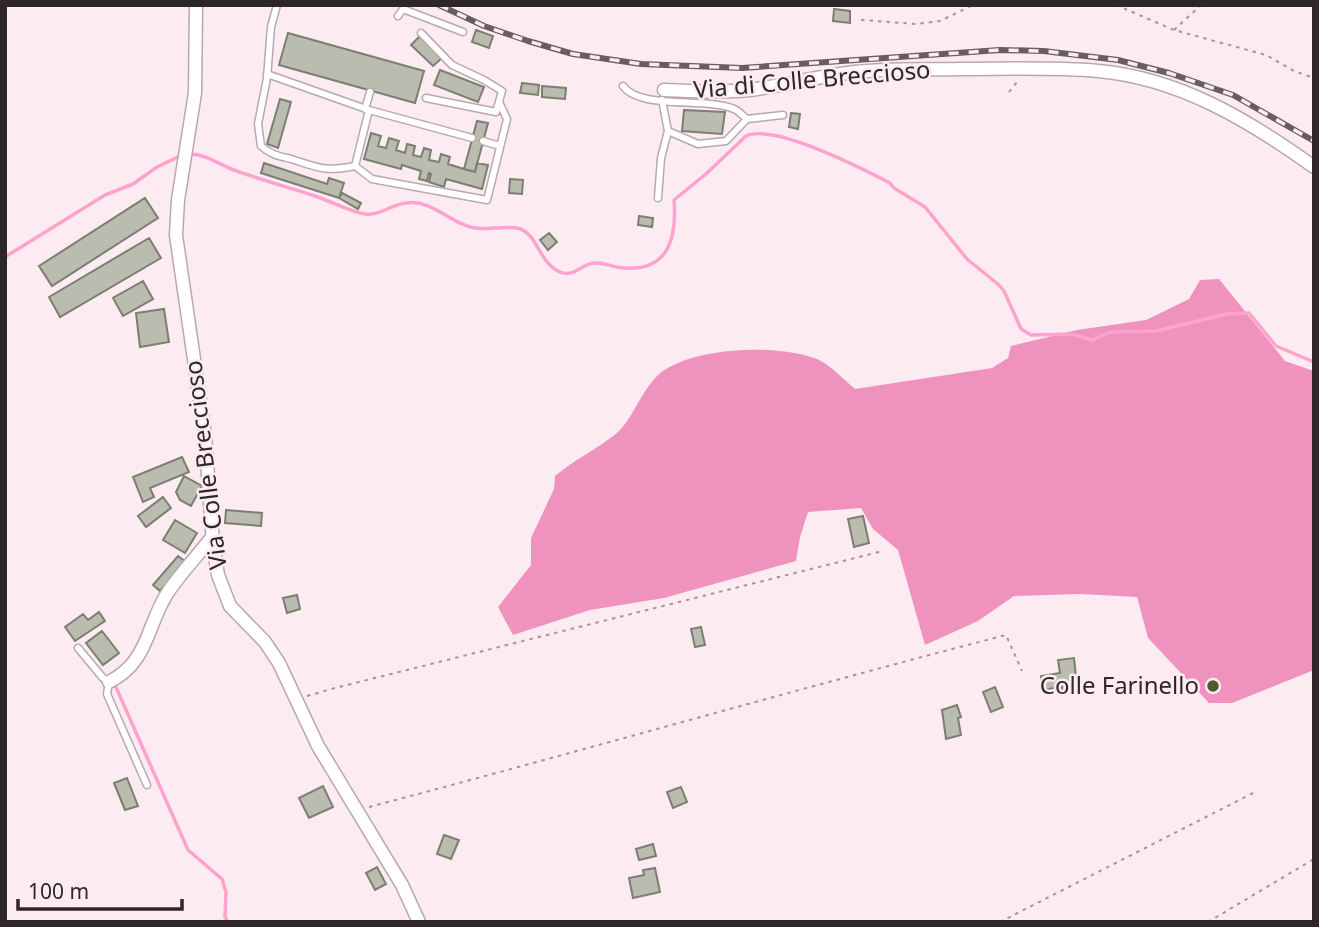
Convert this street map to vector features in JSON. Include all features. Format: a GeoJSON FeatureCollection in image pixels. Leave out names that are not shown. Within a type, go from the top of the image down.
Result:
{"type":"FeatureCollection","features":[{"type":"Feature","properties":{"kind":"street","name":"Via Colle Breccioso"},"geometry":{"type":"LineString","coordinates":[[196,5],[195,88],[176,235],[205,435],[216,568],[233,610],[271,649],[323,756],[402,885],[419,922]]}},
{"type":"Feature","properties":{"kind":"street","name":"Via di Colle Breccioso"},"geometry":{"type":"LineString","coordinates":[[663,95],[748,90],[849,73],[906,68],[1011,67],[1101,71],[1178,90],[1221,107],[1314,167]]}},
{"type":"Feature","properties":{"kind":"street"},"geometry":{"type":"LineString","coordinates":[[109,682],[131,668],[168,593],[213,536]]}},
{"type":"Feature","properties":{"kind":"lane"},"geometry":{"type":"LineString","coordinates":[[277,5],[271,27],[267,74],[258,124],[261,146],[272,155],[313,168],[331,170],[355,166],[372,179],[487,200],[507,119],[499,102]]}},
{"type":"Feature","properties":{"kind":"lane"},"geometry":{"type":"LineString","coordinates":[[398,16],[403,9],[463,32]]}},
{"type":"Feature","properties":{"kind":"lane"},"geometry":{"type":"LineString","coordinates":[[421,33],[452,65],[502,92],[496,112],[426,98]]}},
{"type":"Feature","properties":{"kind":"lane"},"geometry":{"type":"LineString","coordinates":[[267,74],[367,110],[472,138]]}},
{"type":"Feature","properties":{"kind":"lane"},"geometry":{"type":"LineString","coordinates":[[623,86],[627,92],[642,98],[663,95],[711,104],[735,109],[747,119]]}},
{"type":"Feature","properties":{"kind":"lane"},"geometry":{"type":"LineString","coordinates":[[355,166],[370,92]]}},
{"type":"Feature","properties":{"kind":"lane"},"geometry":{"type":"LineString","coordinates":[[658,198],[661,158],[668,131],[663,95]]}},
{"type":"Feature","properties":{"kind":"lane"},"geometry":{"type":"LineString","coordinates":[[668,131],[698,144],[726,141],[747,119],[783,115]]}},
{"type":"Feature","properties":{"kind":"lane"},"geometry":{"type":"LineString","coordinates":[[483,141],[500,146]]}},
{"type":"Feature","properties":{"kind":"lane"},"geometry":{"type":"LineString","coordinates":[[78,648],[109,682],[107,694],[147,785]]}},
{"type":"Feature","properties":{"kind":"path"},"geometry":{"type":"LineString","coordinates":[[861,20],[916,24],[940,21],[972,5]]}},
{"type":"Feature","properties":{"kind":"path"},"geometry":{"type":"LineString","coordinates":[[1116,5],[1174,30],[1266,55],[1293,71],[1314,78]]}},
{"type":"Feature","properties":{"kind":"path"},"geometry":{"type":"LineString","coordinates":[[1174,30],[1200,5]]}},
{"type":"Feature","properties":{"kind":"path"},"geometry":{"type":"LineString","coordinates":[[296,700],[883,551]]}},
{"type":"Feature","properties":{"kind":"path"},"geometry":{"type":"LineString","coordinates":[[357,810],[1006,635],[1022,671]]}},
{"type":"Feature","properties":{"kind":"path"},"geometry":{"type":"LineString","coordinates":[[1000,922],[1253,793]]}},
{"type":"Feature","properties":{"kind":"path"},"geometry":{"type":"LineString","coordinates":[[1208,922],[1314,859]]}},
{"type":"Feature","properties":{"kind":"shaded area"},"geometry":{"type":"Polygon","coordinates":[[[1219,279],[1285,361],[1314,371],[1314,670],[1232,703],[1209,703],[1148,638],[1137,597],[1080,594],[1014,596],[978,621],[925,645],[898,550],[873,529],[861,508],[808,512],[796,561],[664,598],[590,610],[513,635],[498,607],[531,565],[531,538],[554,489],[555,476],[617,433],[658,375],[681,362],[719,352],[782,351],[817,359],[855,389],[992,368],[1008,358],[1011,346],[1077,330],[1146,320],[1189,299],[1200,280],[1219,279]]]}},
{"type":"Feature","properties":{"kind":"building"},"geometry":{"type":"Polygon","coordinates":[[[834,9],[850,11],[850,23],[833,21],[834,9]]]}},
{"type":"Feature","properties":{"kind":"building"},"geometry":{"type":"Polygon","coordinates":[[[476,30],[493,36],[489,48],[472,42],[476,30]]]}},
{"type":"Feature","properties":{"kind":"building"},"geometry":{"type":"Polygon","coordinates":[[[288,33],[424,71],[415,103],[279,65],[288,33]]]}},
{"type":"Feature","properties":{"kind":"building"},"geometry":{"type":"Polygon","coordinates":[[[420,36],[442,58],[433,66],[411,45],[420,36]]]}},
{"type":"Feature","properties":{"kind":"building"},"geometry":{"type":"Polygon","coordinates":[[[440,70],[484,87],[478,102],[434,85],[440,70]]]}},
{"type":"Feature","properties":{"kind":"building"},"geometry":{"type":"Polygon","coordinates":[[[522,83],[539,85],[538,95],[520,93],[522,83]]]}},
{"type":"Feature","properties":{"kind":"building"},"geometry":{"type":"Polygon","coordinates":[[[542,86],[566,88],[565,99],[542,97],[542,86]]]}},
{"type":"Feature","properties":{"kind":"building"},"geometry":{"type":"Polygon","coordinates":[[[280,99],[291,102],[278,148],[267,144],[280,99]]]}},
{"type":"Feature","properties":{"kind":"building"},"geometry":{"type":"Polygon","coordinates":[[[684,110],[725,112],[722,134],[682,131],[684,110]]]}},
{"type":"Feature","properties":{"kind":"building"},"geometry":{"type":"Polygon","coordinates":[[[791,113],[800,114],[798,129],[789,127],[791,113]]]}},
{"type":"Feature","properties":{"kind":"building"},"geometry":{"type":"Polygon","coordinates":[[[477,121],[488,123],[475,172],[464,169],[477,121]]]}},
{"type":"Feature","properties":{"kind":"building"},"geometry":{"type":"Polygon","coordinates":[[[371,133],[381,136],[378,146],[386,148],[389,138],[399,141],[396,150],[405,153],[407,144],[415,146],[413,155],[421,157],[424,148],[431,150],[429,160],[439,162],[441,154],[450,157],[448,164],[475,172],[477,163],[488,165],[482,189],[446,179],[444,187],[429,182],[429,173],[427,181],[419,179],[421,171],[402,165],[401,169],[364,159],[371,133]]]}},
{"type":"Feature","properties":{"kind":"building"},"geometry":{"type":"Polygon","coordinates":[[[264,163],[327,184],[329,178],[344,183],[339,198],[261,173],[264,163]]]}},
{"type":"Feature","properties":{"kind":"building"},"geometry":{"type":"Polygon","coordinates":[[[510,179],[523,180],[522,194],[509,193],[510,179]]]}},
{"type":"Feature","properties":{"kind":"building"},"geometry":{"type":"Polygon","coordinates":[[[342,193],[361,203],[358,209],[339,198],[342,193]]]}},
{"type":"Feature","properties":{"kind":"building"},"geometry":{"type":"Polygon","coordinates":[[[145,198],[158,218],[52,286],[39,266],[145,198]]]}},
{"type":"Feature","properties":{"kind":"building"},"geometry":{"type":"Polygon","coordinates":[[[639,216],[653,218],[652,227],[638,225],[639,216]]]}},
{"type":"Feature","properties":{"kind":"building"},"geometry":{"type":"Polygon","coordinates":[[[549,233],[557,242],[548,250],[540,240],[549,233]]]}},
{"type":"Feature","properties":{"kind":"building"},"geometry":{"type":"Polygon","coordinates":[[[149,238],[161,258],[60,317],[49,297],[149,238]]]}},
{"type":"Feature","properties":{"kind":"building"},"geometry":{"type":"Polygon","coordinates":[[[143,281],[153,299],[123,316],[113,298],[143,281]]]}},
{"type":"Feature","properties":{"kind":"building"},"geometry":{"type":"Polygon","coordinates":[[[164,309],[169,342],[140,347],[136,313],[164,309]]]}},
{"type":"Feature","properties":{"kind":"building"},"geometry":{"type":"Polygon","coordinates":[[[182,457],[189,472],[150,488],[154,497],[143,502],[133,477],[182,457]]]}},
{"type":"Feature","properties":{"kind":"building"},"geometry":{"type":"Polygon","coordinates":[[[184,476],[202,486],[191,506],[180,500],[176,492],[184,476]]]}},
{"type":"Feature","properties":{"kind":"building"},"geometry":{"type":"Polygon","coordinates":[[[163,497],[171,508],[146,527],[138,516],[163,497]]]}},
{"type":"Feature","properties":{"kind":"building"},"geometry":{"type":"Polygon","coordinates":[[[226,510],[262,513],[261,526],[225,523],[226,510]]]}},
{"type":"Feature","properties":{"kind":"building"},"geometry":{"type":"Polygon","coordinates":[[[863,516],[869,543],[854,547],[848,519],[863,516]]]}},
{"type":"Feature","properties":{"kind":"building"},"geometry":{"type":"Polygon","coordinates":[[[175,520],[197,533],[185,553],[163,540],[175,520]]]}},
{"type":"Feature","properties":{"kind":"building"},"geometry":{"type":"Polygon","coordinates":[[[178,556],[186,562],[160,591],[153,585],[178,556]]]}},
{"type":"Feature","properties":{"kind":"building"},"geometry":{"type":"Polygon","coordinates":[[[297,595],[300,609],[287,613],[283,598],[297,595]]]}},
{"type":"Feature","properties":{"kind":"building"},"geometry":{"type":"Polygon","coordinates":[[[99,612],[105,621],[75,641],[65,627],[83,614],[88,620],[99,612]]]}},
{"type":"Feature","properties":{"kind":"building"},"geometry":{"type":"Polygon","coordinates":[[[701,627],[705,645],[695,647],[691,629],[701,627]]]}},
{"type":"Feature","properties":{"kind":"building"},"geometry":{"type":"Polygon","coordinates":[[[102,631],[119,653],[103,665],[86,643],[102,631]]]}},
{"type":"Feature","properties":{"kind":"building"},"geometry":{"type":"Polygon","coordinates":[[[1074,658],[1076,677],[1072,677],[1073,690],[1062,692],[1062,687],[1043,690],[1041,676],[1060,673],[1058,660],[1074,658]]]}},
{"type":"Feature","properties":{"kind":"building"},"geometry":{"type":"Polygon","coordinates":[[[995,687],[1003,707],[991,712],[983,692],[995,687]]]}},
{"type":"Feature","properties":{"kind":"building"},"geometry":{"type":"Polygon","coordinates":[[[957,705],[961,717],[958,718],[961,735],[946,739],[942,710],[957,705]]]}},
{"type":"Feature","properties":{"kind":"building"},"geometry":{"type":"Polygon","coordinates":[[[127,778],[138,806],[125,810],[114,783],[127,778]]]}},
{"type":"Feature","properties":{"kind":"building"},"geometry":{"type":"Polygon","coordinates":[[[323,786],[333,807],[309,818],[299,798],[323,786]]]}},
{"type":"Feature","properties":{"kind":"building"},"geometry":{"type":"Polygon","coordinates":[[[681,787],[687,802],[673,808],[667,792],[681,787]]]}},
{"type":"Feature","properties":{"kind":"building"},"geometry":{"type":"Polygon","coordinates":[[[444,835],[459,840],[451,859],[437,854],[444,835]]]}},
{"type":"Feature","properties":{"kind":"building"},"geometry":{"type":"Polygon","coordinates":[[[653,844],[656,856],[639,860],[636,849],[653,844]]]}},
{"type":"Feature","properties":{"kind":"building"},"geometry":{"type":"Polygon","coordinates":[[[377,867],[386,884],[375,890],[366,873],[377,867]]]}},
{"type":"Feature","properties":{"kind":"building"},"geometry":{"type":"Polygon","coordinates":[[[655,868],[660,892],[633,898],[629,878],[644,875],[643,870],[655,868]]]}},
{"type":"Feature","properties":{"kind":"waterway"},"geometry":{"type":"LineString","coordinates":[[190,154],[359,213],[376,213],[401,204],[416,203],[434,208],[467,226],[517,228],[529,235],[553,268],[569,273],[594,263],[625,268],[652,264],[661,258],[671,239],[674,200],[746,136],[777,136],[818,149],[860,168],[890,183],[925,207],[967,259],[1004,291],[1021,329],[1031,335],[1072,334],[1092,340],[1110,332],[1156,331],[1227,314],[1249,313],[1276,346],[1314,362]]}},
{"type":"Feature","properties":{"kind":"waterway"},"geometry":{"type":"LineString","coordinates":[[5,257],[105,195],[133,184],[157,167],[182,155]]}},
{"type":"Feature","properties":{"kind":"waterway"},"geometry":{"type":"LineString","coordinates":[[115,685],[188,850],[222,879],[226,892],[225,917],[228,922]]}},
{"type":"Feature","properties":{"kind":"railway"},"geometry":{"type":"LineString","coordinates":[[439,5],[484,26],[528,41],[573,54],[641,64],[742,68],[1000,50],[1044,51],[1118,60],[1169,73],[1233,95],[1314,141]]}},
{"type":"Feature","properties":{"kind":"place","name":"Colle Farinello"},"geometry":{"type":"Point","coordinates":[1213,686]}}]}
